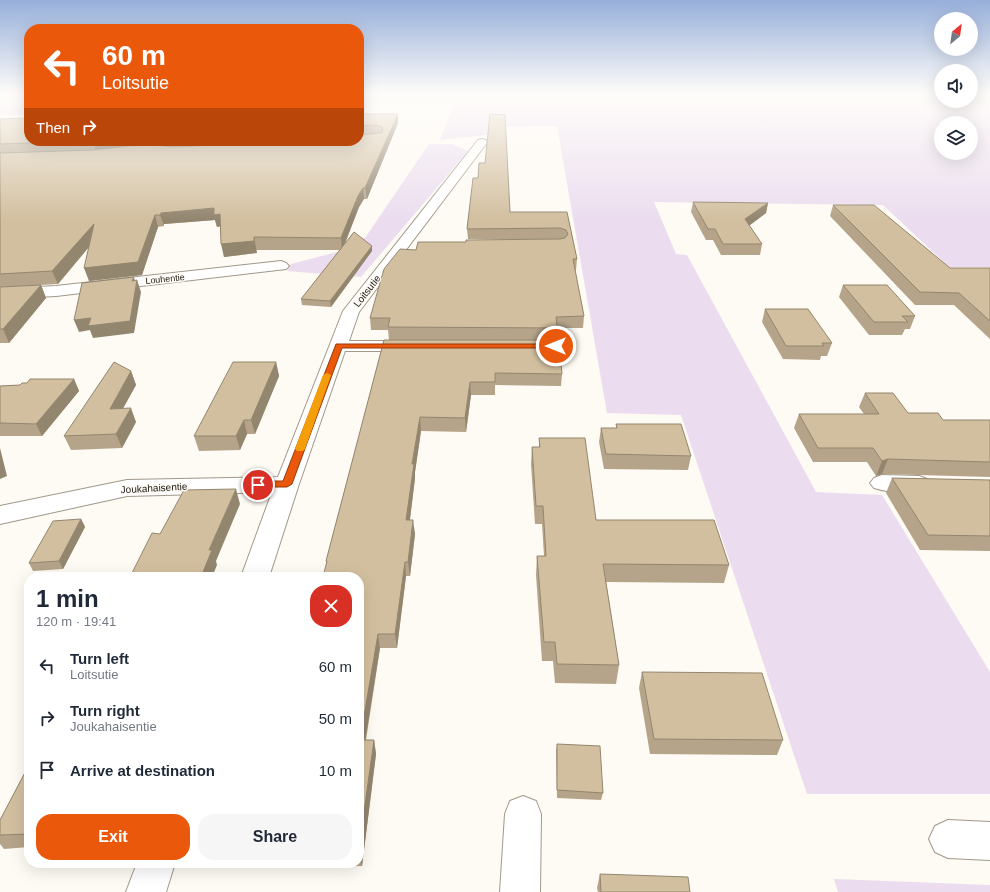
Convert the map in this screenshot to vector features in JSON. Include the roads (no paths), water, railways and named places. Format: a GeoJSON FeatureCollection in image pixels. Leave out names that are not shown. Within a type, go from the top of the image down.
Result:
{"type":"FeatureCollection","features":[{"type":"Feature","properties":{"kind":"street","name":"Loitsutie"},"geometry":{"type":"LineString","coordinates":[[257,572],[287,484],[351,311],[411,244],[482,142]]}},
{"type":"Feature","properties":{"kind":"street","name":"Louhentie"},"geometry":{"type":"LineString","coordinates":[[0,294],[56,291],[281,266]]}},
{"type":"Feature","properties":{"kind":"street"},"geometry":{"type":"LineString","coordinates":[[339,346],[430,346]]}},
{"type":"Feature","properties":{"kind":"street"},"geometry":{"type":"LineString","coordinates":[[882,483],[936,484]]}},
{"type":"Feature","properties":{"kind":"street","name":"Joukahaisentie"},"geometry":{"type":"LineString","coordinates":[[0,515],[127,488],[287,484]]}},
{"type":"Feature","properties":{"kind":"street"},"geometry":{"type":"LineString","coordinates":[[520,892],[522,814]]}},
{"type":"Feature","properties":{"kind":"street"},"geometry":{"type":"LineString","coordinates":[[948,839],[990,841]]}},
{"type":"Feature","properties":{"kind":"street"},"geometry":{"type":"LineString","coordinates":[[146,892],[154,868]]}}]}
